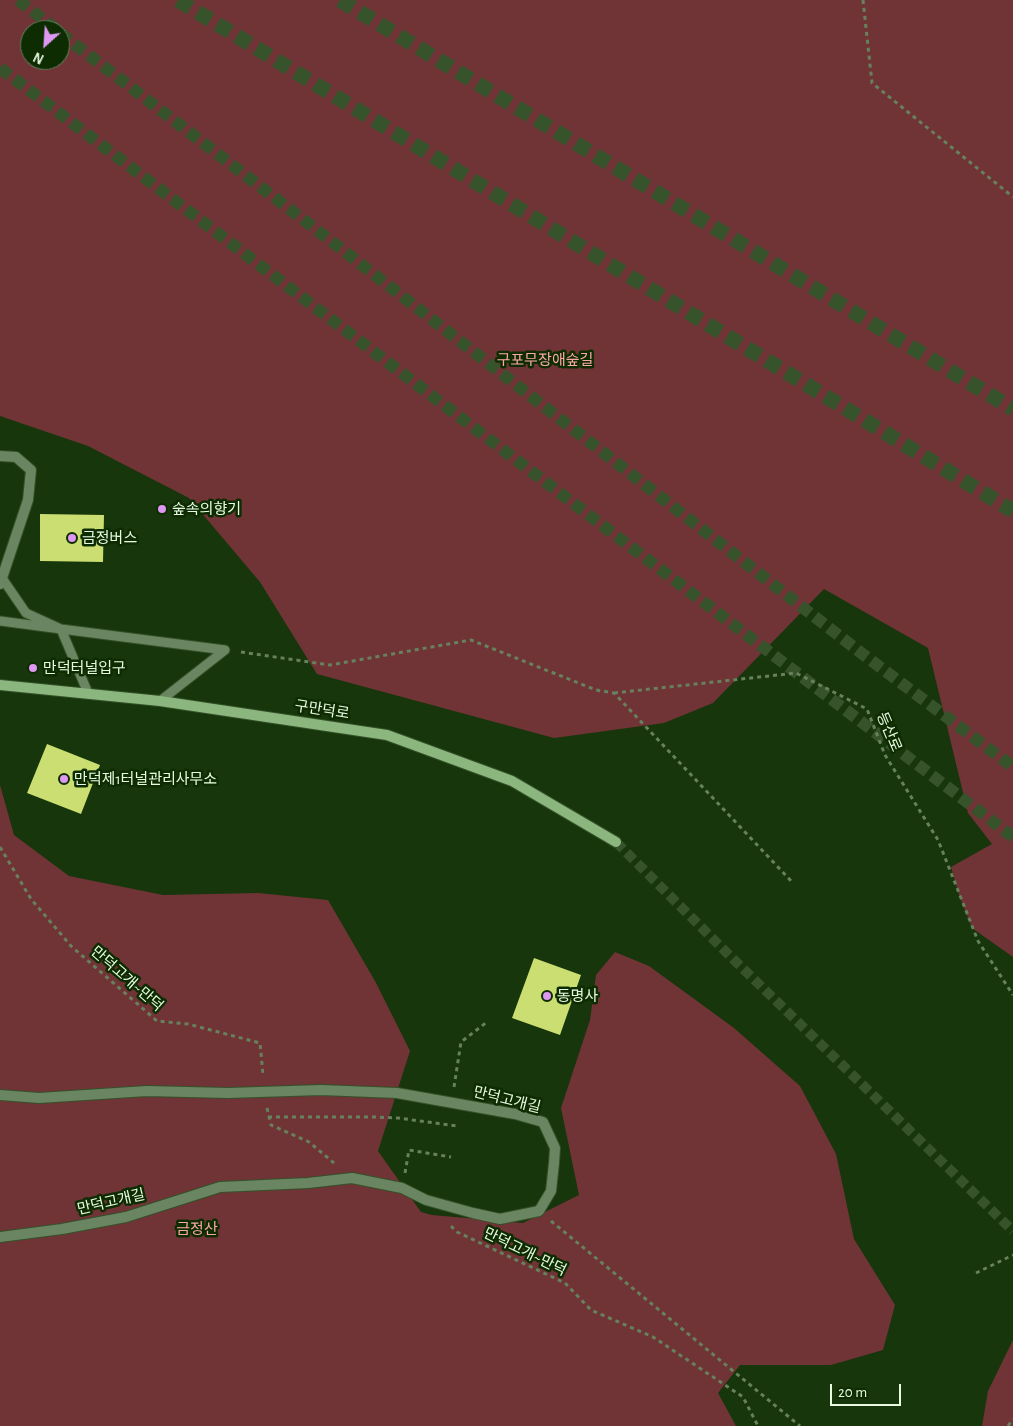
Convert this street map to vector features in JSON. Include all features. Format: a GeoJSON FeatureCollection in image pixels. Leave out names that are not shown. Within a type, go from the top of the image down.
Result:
{"type":"FeatureCollection","features":[{"type":"Feature","properties":{"kind":"main road","name":"구만덕로"},"geometry":{"type":"LineString","coordinates":[[0,685],[160,701],[387,735],[512,781],[616,842]]}},
{"type":"Feature","properties":{"kind":"street"},"geometry":{"type":"LineString","coordinates":[[0,456],[16,457],[31,470],[28,500],[1,581]]}},
{"type":"Feature","properties":{"kind":"street","name":"만덕고개길"},"geometry":{"type":"LineString","coordinates":[[0,1095],[38,1098],[147,1091],[228,1093],[321,1090],[396,1093],[514,1114],[543,1122],[555,1148],[550,1191],[539,1211],[500,1219],[426,1200],[402,1188],[352,1178],[308,1183],[220,1187],[126,1217],[62,1229],[0,1236]]}},
{"type":"Feature","properties":{"kind":"lane"},"geometry":{"type":"LineString","coordinates":[[1,581],[26,613],[61,629],[88,694]]}},
{"type":"Feature","properties":{"kind":"lane"},"geometry":{"type":"LineString","coordinates":[[0,621],[225,650]]}},
{"type":"Feature","properties":{"kind":"lane"},"geometry":{"type":"LineString","coordinates":[[160,701],[225,650]]}},
{"type":"Feature","properties":{"kind":"path"},"geometry":{"type":"LineString","coordinates":[[863,0],[872,83],[1013,197]]}},
{"type":"Feature","properties":{"kind":"path"},"geometry":{"type":"LineString","coordinates":[[225,650],[330,665],[470,640],[596,690],[614,693],[793,882]]}},
{"type":"Feature","properties":{"kind":"path","name":"등산로"},"geometry":{"type":"LineString","coordinates":[[614,693],[796,673],[867,709],[885,755],[938,840],[978,941],[1013,995]]}},
{"type":"Feature","properties":{"kind":"path","name":"만덕고개~만덕"},"geometry":{"type":"LineString","coordinates":[[0,847],[31,899],[71,946],[157,1021],[188,1024],[260,1043],[268,1116]]}},
{"type":"Feature","properties":{"kind":"path"},"geometry":{"type":"LineString","coordinates":[[452,1103],[460,1042],[487,1022]]}},
{"type":"Feature","properties":{"kind":"path"},"geometry":{"type":"LineString","coordinates":[[352,1178],[309,1142],[270,1125],[268,1116],[398,1118],[457,1126]]}},
{"type":"Feature","properties":{"kind":"path"},"geometry":{"type":"LineString","coordinates":[[402,1188],[409,1150],[451,1157]]}},
{"type":"Feature","properties":{"kind":"path"},"geometry":{"type":"LineString","coordinates":[[539,1211],[800,1426]]}},
{"type":"Feature","properties":{"kind":"path","name":"만덕고개~만덕"},"geometry":{"type":"LineString","coordinates":[[450,1225],[457,1232],[565,1283],[591,1310],[653,1337],[743,1397],[758,1426]]}},
{"type":"Feature","properties":{"kind":"path"},"geometry":{"type":"LineString","coordinates":[[976,1273],[1013,1255]]}},
{"type":"Feature","properties":{"kind":"path"},"geometry":{"type":"LineString","coordinates":[[1008,1426],[1013,1419]]}},
{"type":"Feature","properties":{"kind":"green space","name":"구포무장애숲길"},"geometry":{"type":"Polygon","coordinates":[[[0,0],[1013,0],[1013,957],[972,928],[959,895],[951,867],[992,844],[968,813],[928,648],[824,589],[713,703],[664,723],[554,738],[317,674],[260,582],[189,498],[88,446],[0,416],[0,0]]]}},
{"type":"Feature","properties":{"kind":"green space","name":"금정산"},"geometry":{"type":"Polygon","coordinates":[[[0,785],[14,835],[69,876],[163,895],[258,893],[328,900],[375,981],[410,1051],[378,1151],[421,1212],[432,1215],[523,1223],[579,1195],[561,1108],[590,1020],[596,975],[615,952],[649,966],[734,1028],[800,1086],[836,1154],[854,1239],[895,1305],[883,1350],[831,1365],[740,1365],[718,1393],[736,1426],[0,1426],[0,785]]]}},
{"type":"Feature","properties":{"kind":"green space"},"geometry":{"type":"Polygon","coordinates":[[[1013,1340],[1013,1426],[982,1426],[988,1391],[1013,1340]]]}},
{"type":"Feature","properties":{"kind":"building","name":"금정버스"},"geometry":{"type":"Polygon","coordinates":[[[40,514],[104,515],[103,562],[40,561],[40,514]]]}},
{"type":"Feature","properties":{"kind":"building","name":"만덕제1터널관리사무소"},"geometry":{"type":"Polygon","coordinates":[[[47,744],[100,765],[81,814],[27,793],[47,744]]]}},
{"type":"Feature","properties":{"kind":"building","name":"동명사"},"geometry":{"type":"Polygon","coordinates":[[[534,958],[581,975],[560,1035],[512,1018],[534,958]]]}},
{"type":"Feature","properties":{"kind":"tunnel"},"geometry":{"type":"LineString","coordinates":[[18,0],[44,20]]}},
{"type":"Feature","properties":{"kind":"tunnel"},"geometry":{"type":"LineString","coordinates":[[178,0],[1013,511]]}},
{"type":"Feature","properties":{"kind":"tunnel"},"geometry":{"type":"LineString","coordinates":[[340,0],[1013,409]]}},
{"type":"Feature","properties":{"kind":"tunnel"},"geometry":{"type":"LineString","coordinates":[[70,41],[860,652],[1013,767]]}},
{"type":"Feature","properties":{"kind":"tunnel"},"geometry":{"type":"LineString","coordinates":[[0,68],[1013,837]]}},
{"type":"Feature","properties":{"kind":"tunnel"},"geometry":{"type":"LineString","coordinates":[[616,842],[730,956],[1013,1231]]}},
{"type":"Feature","properties":{"kind":"place","name":"숲속의향기"},"geometry":{"type":"Point","coordinates":[162,509]}},
{"type":"Feature","properties":{"kind":"place","name":"금정버스"},"geometry":{"type":"Point","coordinates":[72,538]}},
{"type":"Feature","properties":{"kind":"place","name":"만덕터널입구"},"geometry":{"type":"Point","coordinates":[33,668]}},
{"type":"Feature","properties":{"kind":"place","name":"만덕제1터널관리사무소"},"geometry":{"type":"Point","coordinates":[64,779]}},
{"type":"Feature","properties":{"kind":"place","name":"동명사"},"geometry":{"type":"Point","coordinates":[547,996]}}]}
